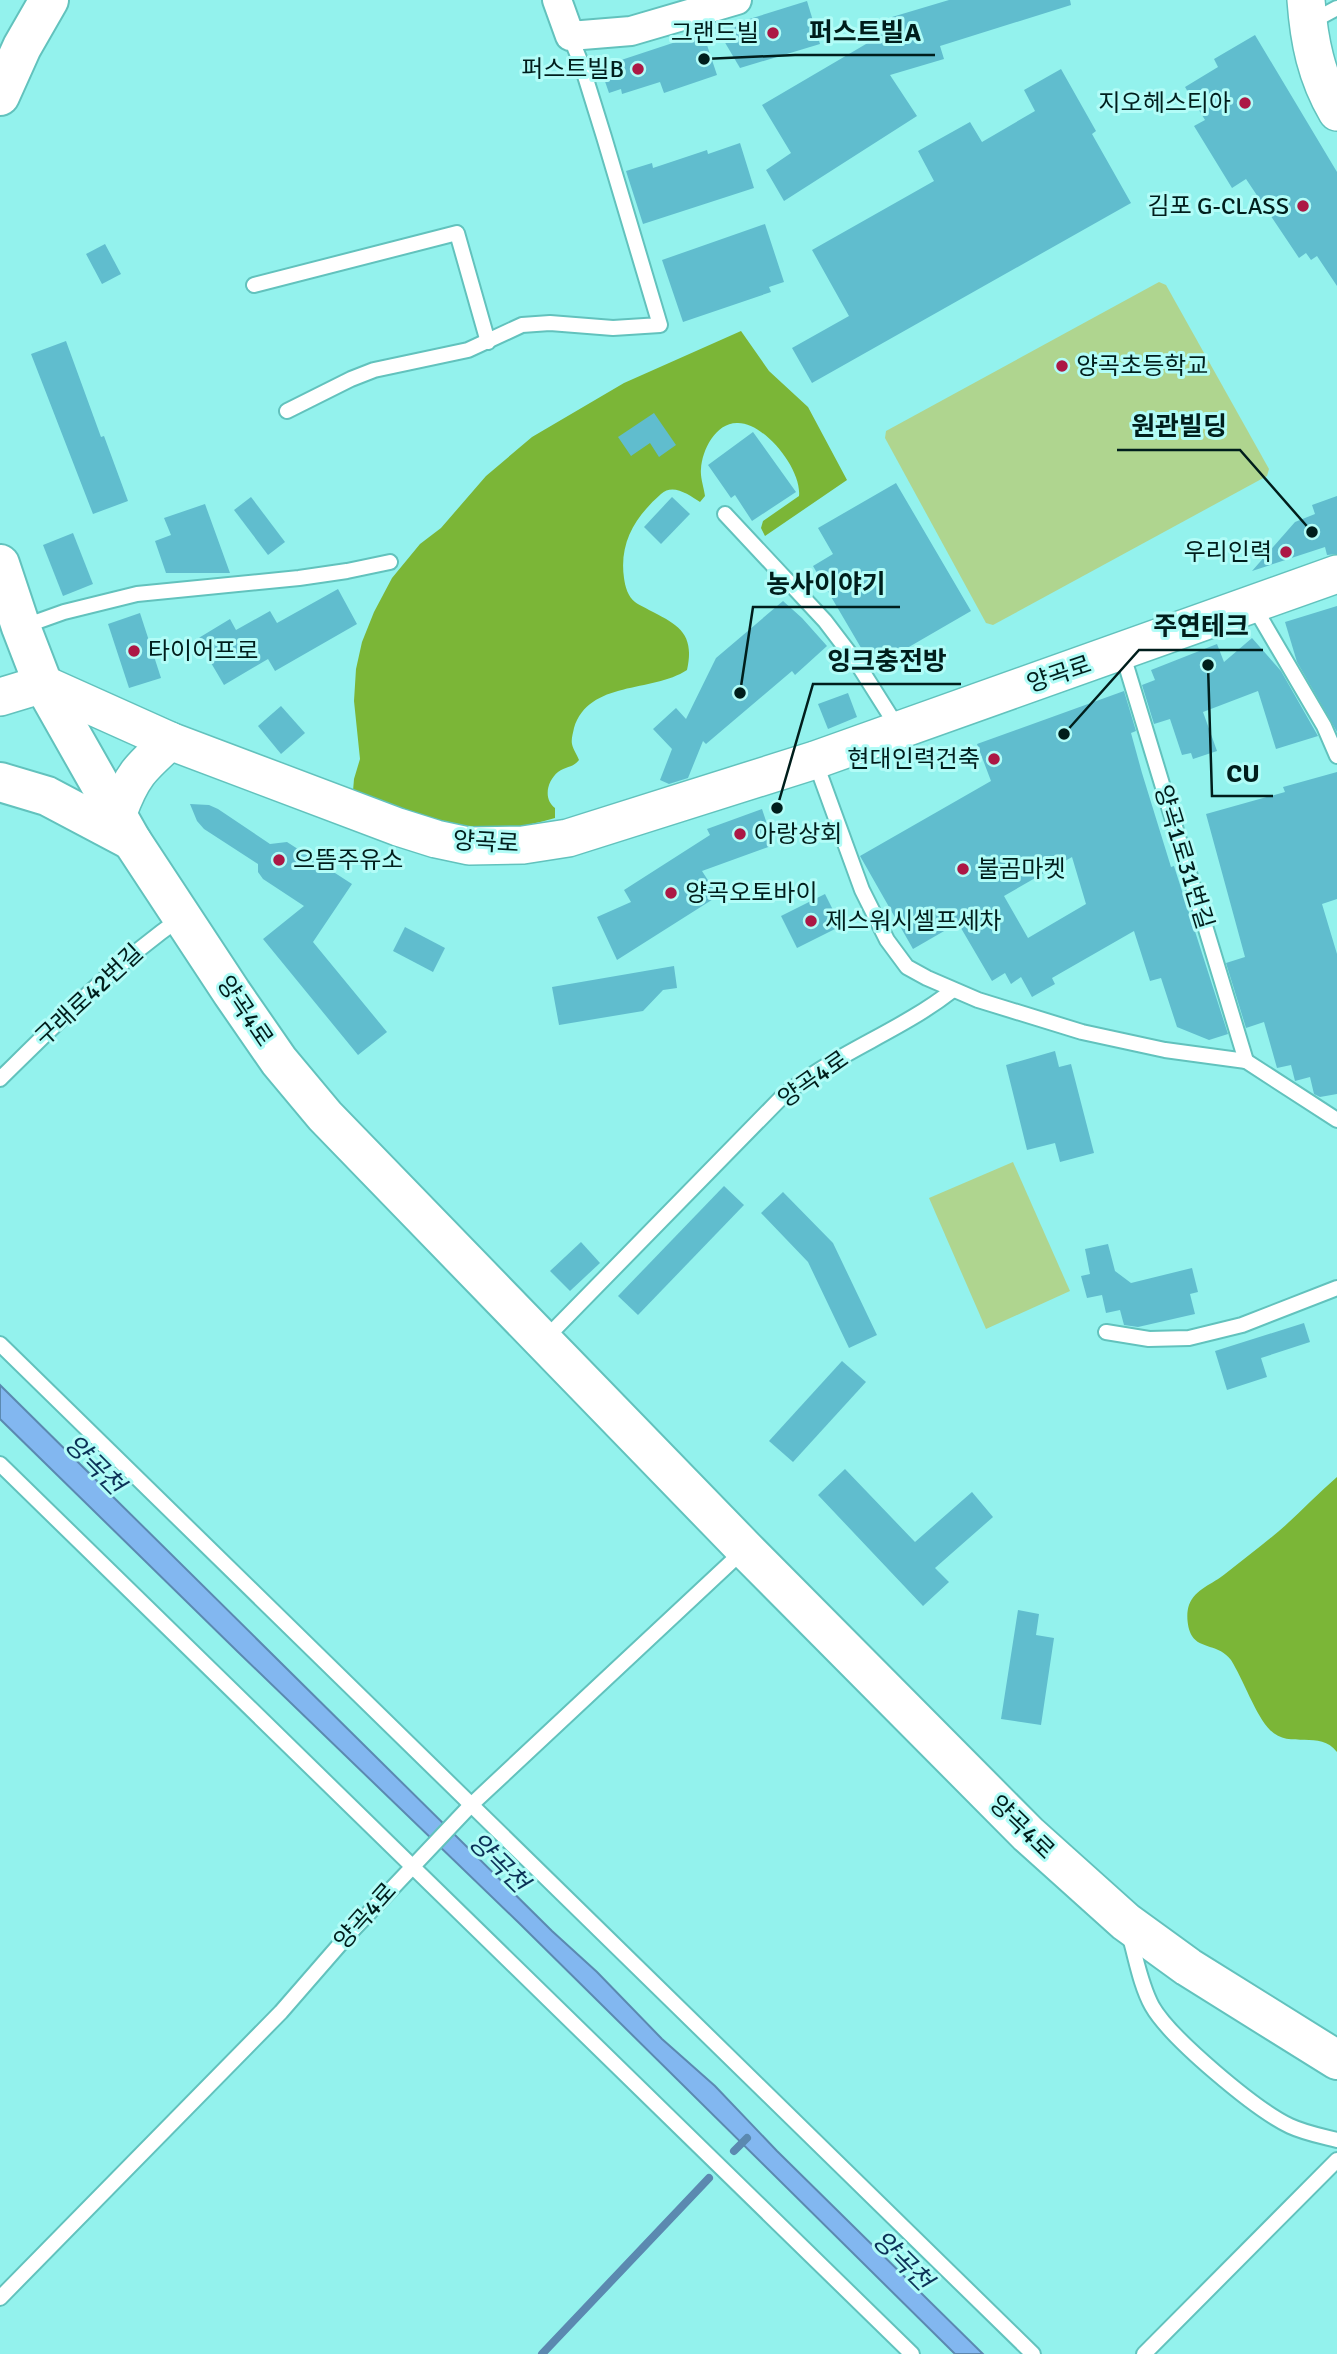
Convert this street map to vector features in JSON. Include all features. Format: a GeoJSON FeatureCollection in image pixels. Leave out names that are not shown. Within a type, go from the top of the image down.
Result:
{"type":"FeatureCollection","features":[{"type":"Feature","properties":{"kind":"main road"},"geometry":{"type":"LineString","coordinates":[[0,96],[22,47],[49,0]]}},
{"type":"Feature","properties":{"kind":"main road","name":"양곡4로"},"geometry":{"type":"LineString","coordinates":[[0,564],[43,684],[125,827],[279,1061],[325,1116],[745,1549],[1028,1835],[1126,1922],[1188,1967],[1337,2060]]}},
{"type":"Feature","properties":{"kind":"main road"},"geometry":{"type":"LineString","coordinates":[[0,782],[47,796],[125,827]]}},
{"type":"Feature","properties":{"kind":"street"},"geometry":{"type":"LineString","coordinates":[[556,0],[570,36],[631,31],[737,0]]}},
{"type":"Feature","properties":{"kind":"street"},"geometry":{"type":"LineString","coordinates":[[1317,10],[1314,61],[1320,80],[1337,111]]}},
{"type":"Feature","properties":{"kind":"street","name":"양곡로"},"geometry":{"type":"LineString","coordinates":[[43,684],[170,741],[398,827],[469,846],[523,845],[568,838],[815,760],[1337,574]]}},
{"type":"Feature","properties":{"kind":"street"},"geometry":{"type":"LineString","coordinates":[[0,697],[43,684]]}},
{"type":"Feature","properties":{"kind":"street"},"geometry":{"type":"LineString","coordinates":[[125,827],[127,787],[135,775],[170,741]]}},
{"type":"Feature","properties":{"kind":"lane"},"geometry":{"type":"LineString","coordinates":[[287,411],[374,370],[454,354],[488,342],[522,325],[533,323],[613,328],[660,326],[600,124],[570,36]]}},
{"type":"Feature","properties":{"kind":"lane"},"geometry":{"type":"LineString","coordinates":[[254,285],[457,233],[488,342]]}},
{"type":"Feature","properties":{"kind":"lane"},"geometry":{"type":"LineString","coordinates":[[725,514],[825,621],[857,663],[899,729]]}},
{"type":"Feature","properties":{"kind":"lane"},"geometry":{"type":"LineString","coordinates":[[21,627],[64,611],[137,594],[347,572],[390,562]]}},
{"type":"Feature","properties":{"kind":"lane"},"geometry":{"type":"LineString","coordinates":[[1253,605],[1336,750]]}},
{"type":"Feature","properties":{"kind":"lane","name":"양곡1로31번길"},"geometry":{"type":"LineString","coordinates":[[1122,652],[1246,1062]]}},
{"type":"Feature","properties":{"kind":"lane"},"geometry":{"type":"LineString","coordinates":[[815,760],[863,890],[887,940],[907,967],[978,1000],[1082,1032],[1164,1050],[1246,1062],[1337,1120]]}},
{"type":"Feature","properties":{"kind":"lane","name":"구래로42번길"},"geometry":{"type":"LineString","coordinates":[[0,1079],[111,972],[146,942],[183,916]]}},
{"type":"Feature","properties":{"kind":"lane","name":"양곡4로"},"geometry":{"type":"LineString","coordinates":[[544,1340],[781,1098],[817,1070],[901,1026],[953,989]]}},
{"type":"Feature","properties":{"kind":"lane"},"geometry":{"type":"LineString","coordinates":[[1106,1332],[1149,1339],[1189,1338],[1242,1325],[1337,1288]]}},
{"type":"Feature","properties":{"kind":"lane"},"geometry":{"type":"LineString","coordinates":[[0,1344],[1033,2354]]}},
{"type":"Feature","properties":{"kind":"lane"},"geometry":{"type":"LineString","coordinates":[[0,1464],[912,2354]]}},
{"type":"Feature","properties":{"kind":"lane","name":"양곡4로"},"geometry":{"type":"LineString","coordinates":[[0,2298],[281,2012],[411,1867],[471,1805],[745,1549]]}},
{"type":"Feature","properties":{"kind":"lane"},"geometry":{"type":"LineString","coordinates":[[1126,1922],[1143,1984],[1151,2005],[1163,2023],[1262,2109],[1290,2126],[1337,2140]]}},
{"type":"Feature","properties":{"kind":"lane"},"geometry":{"type":"LineString","coordinates":[[1144,2354],[1337,2160]]}},
{"type":"Feature","properties":{"kind":"green space"},"geometry":{"type":"Polygon","coordinates":[[[1159,282],[1166,285],[1269,469],[1267,476],[993,625],[986,623],[885,438],[886,431],[1159,282]]]}},
{"type":"Feature","properties":{"kind":"green space"},"geometry":{"type":"Polygon","coordinates":[[[741,331],[769,371],[808,407],[847,480],[765,536],[761,528],[763,521],[799,496],[795,474],[770,439],[748,425],[730,424],[717,432],[707,446],[701,472],[705,496],[700,502],[681,491],[671,490],[661,494],[644,512],[631,532],[624,553],[626,588],[636,603],[669,621],[682,632],[689,648],[687,670],[657,682],[607,695],[593,702],[582,713],[574,728],[572,740],[579,760],[558,772],[549,785],[548,795],[555,808],[555,818],[492,830],[446,827],[401,813],[353,791],[360,759],[354,701],[356,669],[362,642],[392,578],[420,544],[441,528],[486,476],[532,437],[624,383],[741,331]]]}},
{"type":"Feature","properties":{"kind":"green space"},"geometry":{"type":"Polygon","coordinates":[[[1013,1162],[1070,1291],[986,1329],[929,1198],[1013,1162]]]}},
{"type":"Feature","properties":{"kind":"green space"},"geometry":{"type":"Polygon","coordinates":[[[1337,1477],[1337,1752],[1322,1742],[1287,1739],[1270,1730],[1231,1660],[1221,1651],[1195,1640],[1189,1629],[1187,1616],[1195,1595],[1279,1531],[1337,1477]]]}},
{"type":"Feature","properties":{"kind":"water"},"geometry":{"type":"Polygon","coordinates":[[[0,1385],[662,2039],[715,2086],[777,2151],[983,2354],[955,2354],[519,1923],[0,1419],[0,1385]]]}},
{"type":"Feature","properties":{"kind":"building"},"geometry":{"type":"Polygon","coordinates":[[[949,0],[1070,0],[1071,5],[940,46],[944,59],[890,75],[917,116],[784,201],[766,170],[791,153],[762,105],[895,27],[892,17],[949,0]]]}},
{"type":"Feature","properties":{"kind":"building","name":"그랜드빌"},"geometry":{"type":"Polygon","coordinates":[[[807,1],[820,44],[740,68],[717,29],[807,1]]]}},
{"type":"Feature","properties":{"kind":"building"},"geometry":{"type":"Polygon","coordinates":[[[703,33],[717,75],[664,93],[660,82],[622,94],[621,89],[609,93],[600,67],[703,33]]]}},
{"type":"Feature","properties":{"kind":"building"},"geometry":{"type":"Polygon","coordinates":[[[1255,35],[1337,172],[1337,286],[1317,256],[1311,260],[1306,253],[1299,258],[1246,179],[1232,188],[1194,126],[1205,120],[1185,87],[1218,67],[1214,59],[1255,35]]]}},
{"type":"Feature","properties":{"kind":"building"},"geometry":{"type":"Polygon","coordinates":[[[1061,69],[1096,131],[1092,134],[1131,203],[812,383],[792,348],[849,316],[812,250],[934,181],[918,151],[970,122],[982,142],[1035,111],[1024,90],[1061,69]]]}},
{"type":"Feature","properties":{"kind":"building"},"geometry":{"type":"Polygon","coordinates":[[[740,143],[754,188],[643,224],[626,171],[652,163],[653,168],[707,150],[708,154],[740,143]]]}},
{"type":"Feature","properties":{"kind":"building"},"geometry":{"type":"Polygon","coordinates":[[[765,224],[784,282],[769,287],[771,292],[683,322],[662,260],[765,224]]]}},
{"type":"Feature","properties":{"kind":"building"},"geometry":{"type":"Polygon","coordinates":[[[105,244],[121,274],[102,284],[86,254],[105,244]]]}},
{"type":"Feature","properties":{"kind":"building"},"geometry":{"type":"Polygon","coordinates":[[[66,341],[128,501],[93,514],[31,354],[66,341]]]}},
{"type":"Feature","properties":{"kind":"building"},"geometry":{"type":"Polygon","coordinates":[[[654,413],[676,445],[659,457],[650,443],[631,456],[618,437],[654,413]]]}},
{"type":"Feature","properties":{"kind":"building"},"geometry":{"type":"Polygon","coordinates":[[[753,432],[796,492],[752,521],[735,495],[731,498],[708,465],[753,432]]]}},
{"type":"Feature","properties":{"kind":"building"},"geometry":{"type":"Polygon","coordinates":[[[896,483],[971,611],[883,662],[878,652],[867,658],[813,566],[833,554],[818,528],[896,483]]]}},
{"type":"Feature","properties":{"kind":"building"},"geometry":{"type":"Polygon","coordinates":[[[1337,496],[1337,554],[1327,555],[1325,547],[1252,571],[1295,522],[1315,514],[1312,505],[1337,496]]]}},
{"type":"Feature","properties":{"kind":"building"},"geometry":{"type":"Polygon","coordinates":[[[251,497],[285,542],[268,555],[234,510],[251,497]]]}},
{"type":"Feature","properties":{"kind":"building"},"geometry":{"type":"Polygon","coordinates":[[[672,497],[690,514],[661,544],[644,527],[672,497]]]}},
{"type":"Feature","properties":{"kind":"building"},"geometry":{"type":"Polygon","coordinates":[[[205,504],[230,573],[166,573],[155,541],[171,535],[164,518],[205,504]]]}},
{"type":"Feature","properties":{"kind":"building"},"geometry":{"type":"Polygon","coordinates":[[[73,533],[93,584],[63,596],[43,545],[73,533]]]}},
{"type":"Feature","properties":{"kind":"building"},"geometry":{"type":"Polygon","coordinates":[[[338,589],[357,624],[275,671],[268,659],[224,685],[197,639],[230,619],[236,630],[270,611],[277,623],[338,589]]]}},
{"type":"Feature","properties":{"kind":"building"},"geometry":{"type":"Polygon","coordinates":[[[783,601],[827,646],[795,675],[792,671],[706,744],[703,741],[688,778],[669,784],[660,780],[672,749],[653,729],[676,708],[686,719],[716,658],[783,601]]]}},
{"type":"Feature","properties":{"kind":"building"},"geometry":{"type":"Polygon","coordinates":[[[1337,606],[1337,732],[1297,662],[1285,622],[1337,606]]]}},
{"type":"Feature","properties":{"kind":"building","name":"타이어프로"},"geometry":{"type":"Polygon","coordinates":[[[140,613],[161,678],[129,688],[108,624],[140,613]]]}},
{"type":"Feature","properties":{"kind":"building"},"geometry":{"type":"Polygon","coordinates":[[[1252,638],[1281,671],[1318,736],[1276,749],[1258,691],[1203,712],[1217,751],[1193,759],[1191,753],[1182,755],[1170,719],[1154,724],[1142,685],[1155,680],[1151,670],[1217,644],[1224,662],[1252,638]]]}},
{"type":"Feature","properties":{"kind":"building"},"geometry":{"type":"Polygon","coordinates":[[[1124,691],[1136,731],[1131,733],[1142,773],[1228,1034],[1209,1040],[1177,1027],[1161,978],[1150,981],[1134,931],[1052,978],[1055,984],[1032,997],[1021,977],[1011,984],[1005,973],[992,981],[958,923],[913,949],[860,856],[991,781],[977,744],[1124,691]],[[1072,857],[1004,896],[1028,938],[1086,904],[1072,857]]]}},
{"type":"Feature","properties":{"kind":"building"},"geometry":{"type":"Polygon","coordinates":[[[848,693],[857,717],[828,729],[818,704],[848,693]]]}},
{"type":"Feature","properties":{"kind":"building"},"geometry":{"type":"Polygon","coordinates":[[[281,706],[305,733],[281,754],[258,726],[281,706]]]}},
{"type":"Feature","properties":{"kind":"building"},"geometry":{"type":"Polygon","coordinates":[[[1337,772],[1337,899],[1322,904],[1337,954],[1337,1094],[1320,1097],[1314,1094],[1310,1077],[1295,1081],[1291,1065],[1277,1068],[1264,1022],[1246,1028],[1226,963],[1245,957],[1206,814],[1285,792],[1283,787],[1337,772]]]}},
{"type":"Feature","properties":{"kind":"building"},"geometry":{"type":"Polygon","coordinates":[[[190,804],[209,805],[218,809],[270,844],[287,842],[352,884],[313,942],[387,1032],[358,1055],[263,939],[304,906],[263,879],[258,872],[258,864],[204,829],[197,821],[190,804]]]}},
{"type":"Feature","properties":{"kind":"building"},"geometry":{"type":"Polygon","coordinates":[[[762,809],[774,845],[702,871],[718,896],[617,960],[597,917],[631,902],[624,890],[710,835],[707,829],[762,809]]]}},
{"type":"Feature","properties":{"kind":"building","name":"제스워시셀프세차"},"geometry":{"type":"Polygon","coordinates":[[[825,894],[841,926],[797,948],[781,916],[825,894]]]}},
{"type":"Feature","properties":{"kind":"building"},"geometry":{"type":"Polygon","coordinates":[[[405,927],[445,948],[433,972],[393,951],[405,927]]]}},
{"type":"Feature","properties":{"kind":"building"},"geometry":{"type":"Polygon","coordinates":[[[674,966],[677,988],[663,990],[643,1011],[559,1025],[552,987],[674,966]]]}},
{"type":"Feature","properties":{"kind":"building"},"geometry":{"type":"Polygon","coordinates":[[[1055,1051],[1059,1067],[1071,1064],[1094,1153],[1060,1162],[1055,1143],[1027,1150],[1006,1065],[1055,1051]]]}},
{"type":"Feature","properties":{"kind":"building"},"geometry":{"type":"Polygon","coordinates":[[[724,1186],[744,1205],[638,1315],[618,1296],[724,1186]]]}},
{"type":"Feature","properties":{"kind":"building"},"geometry":{"type":"Polygon","coordinates":[[[783,1192],[833,1243],[877,1335],[849,1348],[808,1262],[761,1213],[783,1192]]]}},
{"type":"Feature","properties":{"kind":"building"},"geometry":{"type":"Polygon","coordinates":[[[581,1242],[600,1263],[570,1291],[550,1271],[581,1242]]]}},
{"type":"Feature","properties":{"kind":"building"},"geometry":{"type":"Polygon","coordinates":[[[1108,1244],[1115,1271],[1131,1283],[1192,1268],[1198,1292],[1190,1294],[1195,1314],[1138,1327],[1124,1325],[1120,1310],[1106,1313],[1102,1295],[1087,1298],[1081,1276],[1090,1274],[1085,1249],[1108,1244]]]}},
{"type":"Feature","properties":{"kind":"building"},"geometry":{"type":"Polygon","coordinates":[[[1304,1323],[1310,1342],[1261,1358],[1267,1377],[1227,1390],[1215,1351],[1304,1323]]]}},
{"type":"Feature","properties":{"kind":"building"},"geometry":{"type":"Polygon","coordinates":[[[842,1361],[866,1382],[793,1462],[769,1441],[842,1361]]]}},
{"type":"Feature","properties":{"kind":"building"},"geometry":{"type":"Polygon","coordinates":[[[845,1469],[915,1542],[972,1492],[993,1517],[935,1568],[949,1582],[923,1606],[818,1495],[845,1469]]]}},
{"type":"Feature","properties":{"kind":"building"},"geometry":{"type":"Polygon","coordinates":[[[1018,1610],[1039,1614],[1036,1635],[1054,1638],[1041,1725],[1001,1719],[1018,1610]]]}},
{"type":"Feature","properties":{"kind":"waterway"},"geometry":{"type":"LineString","coordinates":[[734,2151],[747,2138]]}},
{"type":"Feature","properties":{"kind":"waterway"},"geometry":{"type":"LineString","coordinates":[[542,2354],[709,2178]]}},
{"type":"Feature","properties":{"kind":"place","name":"그랜드빌"},"geometry":{"type":"Point","coordinates":[773,33]}},
{"type":"Feature","properties":{"kind":"place","name":"퍼스트빌A"},"geometry":{"type":"Point","coordinates":[704,59]}},
{"type":"Feature","properties":{"kind":"place","name":"퍼스트빌B"},"geometry":{"type":"Point","coordinates":[638,69]}},
{"type":"Feature","properties":{"kind":"place","name":"지오헤스티아"},"geometry":{"type":"Point","coordinates":[1245,103]}},
{"type":"Feature","properties":{"kind":"place","name":"김포 G-CLASS"},"geometry":{"type":"Point","coordinates":[1303,206]}},
{"type":"Feature","properties":{"kind":"place","name":"양곡초등학교"},"geometry":{"type":"Point","coordinates":[1062,366]}},
{"type":"Feature","properties":{"kind":"place","name":"원관빌딩"},"geometry":{"type":"Point","coordinates":[1312,532]}},
{"type":"Feature","properties":{"kind":"place","name":"우리인력"},"geometry":{"type":"Point","coordinates":[1286,552]}},
{"type":"Feature","properties":{"kind":"place","name":"타이어프로"},"geometry":{"type":"Point","coordinates":[134,651]}},
{"type":"Feature","properties":{"kind":"place","name":"CU"},"geometry":{"type":"Point","coordinates":[1208,665]}},
{"type":"Feature","properties":{"kind":"place","name":"농사이야기"},"geometry":{"type":"Point","coordinates":[740,693]}},
{"type":"Feature","properties":{"kind":"place","name":"주연테크"},"geometry":{"type":"Point","coordinates":[1064,734]}},
{"type":"Feature","properties":{"kind":"place","name":"현대인력건축"},"geometry":{"type":"Point","coordinates":[994,759]}},
{"type":"Feature","properties":{"kind":"place","name":"잉크충전방"},"geometry":{"type":"Point","coordinates":[777,808]}},
{"type":"Feature","properties":{"kind":"place","name":"아랑상회"},"geometry":{"type":"Point","coordinates":[740,834]}},
{"type":"Feature","properties":{"kind":"place","name":"으뜸주유소"},"geometry":{"type":"Point","coordinates":[279,860]}},
{"type":"Feature","properties":{"kind":"place","name":"불곰마켓"},"geometry":{"type":"Point","coordinates":[963,869]}},
{"type":"Feature","properties":{"kind":"place","name":"양곡오토바이"},"geometry":{"type":"Point","coordinates":[671,893]}},
{"type":"Feature","properties":{"kind":"place","name":"제스워시셀프세차"},"geometry":{"type":"Point","coordinates":[811,921]}},
{"type":"Feature","properties":{"kind":"water label","name":"양곡천"},"geometry":{"type":"Point","coordinates":[94,1465]}},
{"type":"Feature","properties":{"kind":"water label","name":"양곡천"},"geometry":{"type":"Point","coordinates":[498,1863]}},
{"type":"Feature","properties":{"kind":"water label","name":"양곡천"},"geometry":{"type":"Point","coordinates":[902,2261]}}]}
